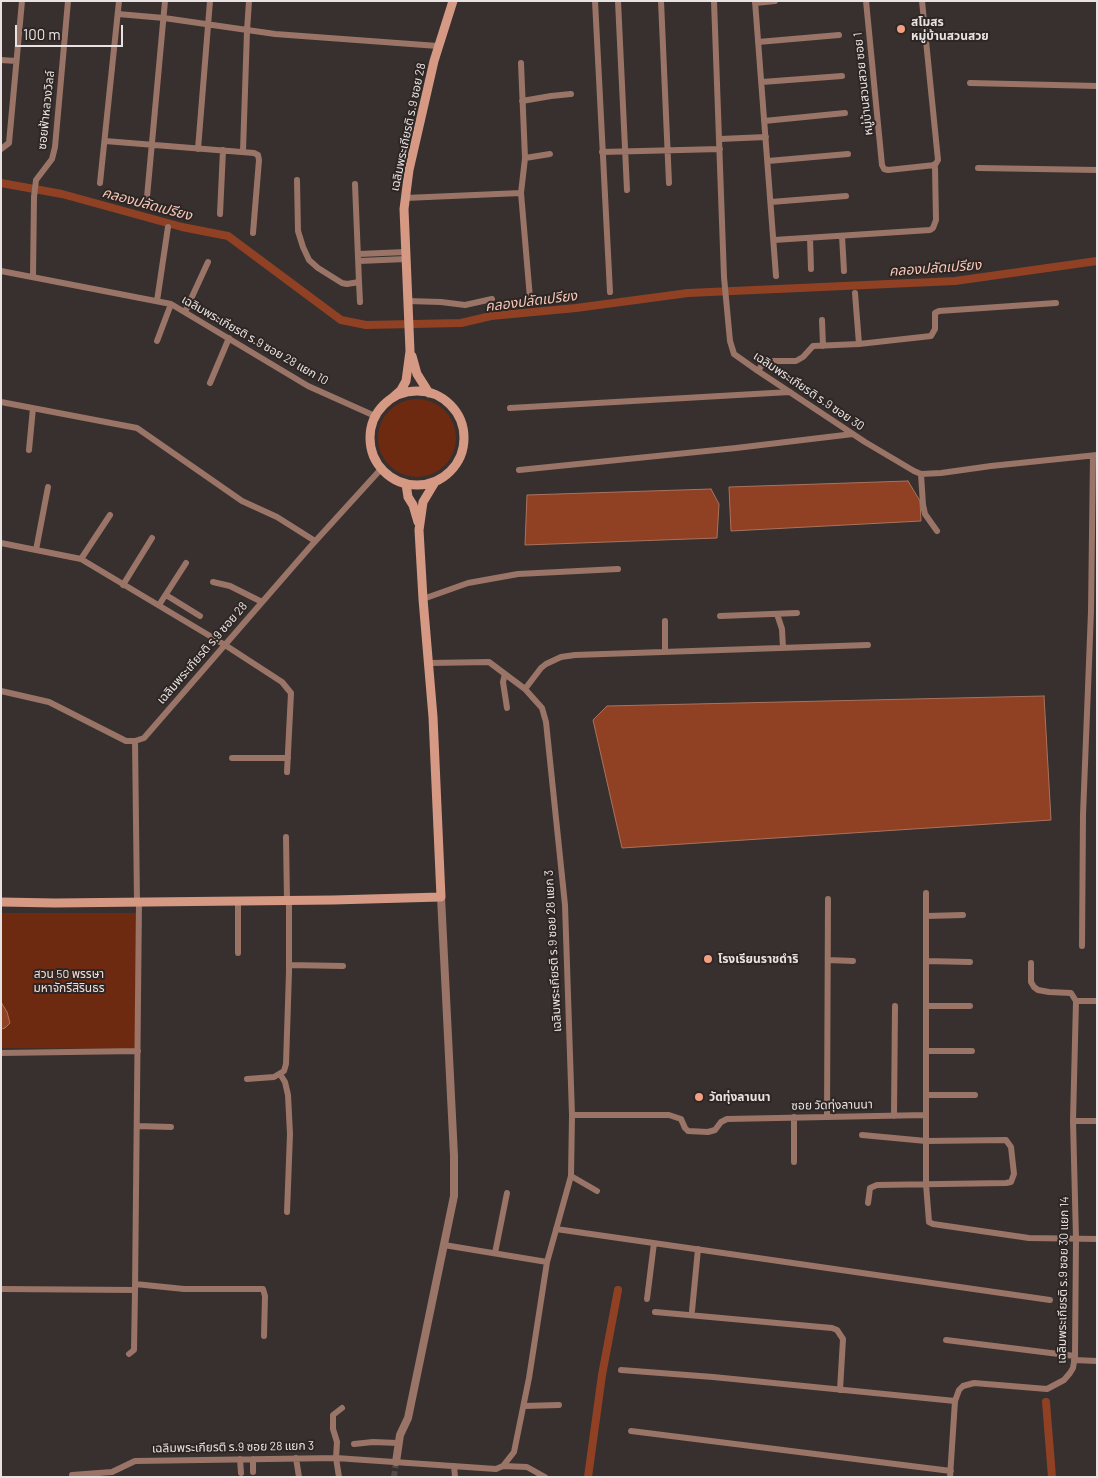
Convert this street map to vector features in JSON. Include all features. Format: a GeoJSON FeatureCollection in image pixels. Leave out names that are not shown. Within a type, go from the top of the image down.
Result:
{"type":"FeatureCollection","features":[{"type":"Feature","properties":{"kind":"main road","name":"เฉลิมพระเกียรติ ร.9 ซอย 28"},"geometry":{"type":"LineString","coordinates":[[381,469],[370,443],[372,425],[386,403],[401,390],[406,381],[410,351],[405,198],[409,170],[438,46],[453,1]]}},
{"type":"Feature","properties":{"kind":"main road","name":"เฉลิมพระเกียรติ ร.9 ซอย 28"},"geometry":{"type":"LineString","coordinates":[[410,351],[416,374],[430,393],[442,398],[455,411],[460,419],[464,438],[461,456],[456,464],[443,478],[435,482]]}},
{"type":"Feature","properties":{"kind":"main road"},"geometry":{"type":"LineString","coordinates":[[392,398],[408,392],[430,393]]}},
{"type":"Feature","properties":{"kind":"main road"},"geometry":{"type":"LineString","coordinates":[[381,469],[392,478],[406,484],[421,486],[435,482]]}},
{"type":"Feature","properties":{"kind":"main road"},"geometry":{"type":"LineString","coordinates":[[419,530],[423,502],[435,482]]}},
{"type":"Feature","properties":{"kind":"main road"},"geometry":{"type":"LineString","coordinates":[[1,902],[238,901],[441,896],[430,663],[423,599],[419,530],[406,484]]}},
{"type":"Feature","properties":{"kind":"street"},"geometry":{"type":"LineString","coordinates":[[1,149],[9,143],[22,1]]}},
{"type":"Feature","properties":{"kind":"street","name":"ซอยฟ้าหลวงวิลล์"},"geometry":{"type":"LineString","coordinates":[[33,277],[36,180],[52,159],[55,147],[68,1]]}},
{"type":"Feature","properties":{"kind":"street"},"geometry":{"type":"LineString","coordinates":[[100,183],[119,1]]}},
{"type":"Feature","properties":{"kind":"street"},"geometry":{"type":"LineString","coordinates":[[146,197],[165,1]]}},
{"type":"Feature","properties":{"kind":"street"},"geometry":{"type":"LineString","coordinates":[[198,149],[210,1]]}},
{"type":"Feature","properties":{"kind":"street"},"geometry":{"type":"LineString","coordinates":[[243,151],[249,1]]}},
{"type":"Feature","properties":{"kind":"street"},"geometry":{"type":"LineString","coordinates":[[595,1],[610,292]]}},
{"type":"Feature","properties":{"kind":"street"},"geometry":{"type":"LineString","coordinates":[[618,1],[627,190]]}},
{"type":"Feature","properties":{"kind":"street"},"geometry":{"type":"LineString","coordinates":[[661,1],[669,183]]}},
{"type":"Feature","properties":{"kind":"street","name":"เฉลิมพระเกียรติ ร.9 ซอย 30"},"geometry":{"type":"LineString","coordinates":[[714,1],[724,277],[730,341],[734,354],[853,434],[921,474]]}},
{"type":"Feature","properties":{"kind":"street"},"geometry":{"type":"LineString","coordinates":[[775,1],[755,2],[772,202],[776,276]]}},
{"type":"Feature","properties":{"kind":"street","name":"หมู่บ้านสวนสวย ซอย 1"},"geometry":{"type":"LineString","coordinates":[[866,1],[882,165],[884,169],[888,170],[933,165]]}},
{"type":"Feature","properties":{"kind":"street"},"geometry":{"type":"LineString","coordinates":[[774,240],[930,230],[933,228],[936,220],[935,168],[933,165],[938,160],[922,1]]}},
{"type":"Feature","properties":{"kind":"street"},"geometry":{"type":"LineString","coordinates":[[118,14],[164,18],[247,31],[438,46]]}},
{"type":"Feature","properties":{"kind":"street"},"geometry":{"type":"LineString","coordinates":[[758,42],[839,36]]}},
{"type":"Feature","properties":{"kind":"street"},"geometry":{"type":"LineString","coordinates":[[1,60],[16,61]]}},
{"type":"Feature","properties":{"kind":"street"},"geometry":{"type":"LineString","coordinates":[[521,63],[525,158],[521,193],[530,298]]}},
{"type":"Feature","properties":{"kind":"street"},"geometry":{"type":"LineString","coordinates":[[762,82],[842,76]]}},
{"type":"Feature","properties":{"kind":"street"},"geometry":{"type":"LineString","coordinates":[[970,83],[1097,86]]}},
{"type":"Feature","properties":{"kind":"street"},"geometry":{"type":"LineString","coordinates":[[522,101],[570,94]]}},
{"type":"Feature","properties":{"kind":"street"},"geometry":{"type":"LineString","coordinates":[[764,121],[845,113]]}},
{"type":"Feature","properties":{"kind":"street"},"geometry":{"type":"LineString","coordinates":[[720,139],[766,137]]}},
{"type":"Feature","properties":{"kind":"street"},"geometry":{"type":"LineString","coordinates":[[105,141],[152,146],[243,151],[258,155],[252,232]]}},
{"type":"Feature","properties":{"kind":"street"},"geometry":{"type":"LineString","coordinates":[[602,152],[720,149]]}},
{"type":"Feature","properties":{"kind":"street"},"geometry":{"type":"LineString","coordinates":[[220,214],[223,150]]}},
{"type":"Feature","properties":{"kind":"street"},"geometry":{"type":"LineString","coordinates":[[525,158],[550,154]]}},
{"type":"Feature","properties":{"kind":"street"},"geometry":{"type":"LineString","coordinates":[[768,161],[848,154]]}},
{"type":"Feature","properties":{"kind":"street"},"geometry":{"type":"LineString","coordinates":[[978,168],[1097,170]]}},
{"type":"Feature","properties":{"kind":"street"},"geometry":{"type":"LineString","coordinates":[[297,180],[298,231],[309,260],[342,283],[359,282]]}},
{"type":"Feature","properties":{"kind":"street"},"geometry":{"type":"LineString","coordinates":[[355,184],[360,302]]}},
{"type":"Feature","properties":{"kind":"street"},"geometry":{"type":"LineString","coordinates":[[405,198],[521,193]]}},
{"type":"Feature","properties":{"kind":"street"},"geometry":{"type":"LineString","coordinates":[[772,202],[846,196]]}},
{"type":"Feature","properties":{"kind":"street"},"geometry":{"type":"LineString","coordinates":[[157,301],[168,227]]}},
{"type":"Feature","properties":{"kind":"street"},"geometry":{"type":"LineString","coordinates":[[842,236],[844,271]]}},
{"type":"Feature","properties":{"kind":"street"},"geometry":{"type":"LineString","coordinates":[[810,238],[811,269]]}},
{"type":"Feature","properties":{"kind":"street"},"geometry":{"type":"LineString","coordinates":[[359,258],[406,255]]}},
{"type":"Feature","properties":{"kind":"street"},"geometry":{"type":"LineString","coordinates":[[185,312],[208,262]]}},
{"type":"Feature","properties":{"kind":"street","name":"เฉลิมพระเกียรติ ร.9 ซอย 28 แยก 10"},"geometry":{"type":"LineString","coordinates":[[1,271],[171,304],[308,386],[376,416]]}},
{"type":"Feature","properties":{"kind":"street"},"geometry":{"type":"LineString","coordinates":[[855,293],[859,344]]}},
{"type":"Feature","properties":{"kind":"street"},"geometry":{"type":"LineString","coordinates":[[408,301],[465,305],[492,299]]}},
{"type":"Feature","properties":{"kind":"street"},"geometry":{"type":"LineString","coordinates":[[758,371],[763,363],[768,361],[796,361],[813,346],[859,344],[931,336],[935,329],[935,313],[939,311],[1056,303]]}},
{"type":"Feature","properties":{"kind":"street"},"geometry":{"type":"LineString","coordinates":[[157,341],[171,304]]}},
{"type":"Feature","properties":{"kind":"street"},"geometry":{"type":"LineString","coordinates":[[822,320],[824,346]]}},
{"type":"Feature","properties":{"kind":"street"},"geometry":{"type":"LineString","coordinates":[[210,383],[229,338]]}},
{"type":"Feature","properties":{"kind":"street"},"geometry":{"type":"LineString","coordinates":[[510,408],[790,392]]}},
{"type":"Feature","properties":{"kind":"street"},"geometry":{"type":"LineString","coordinates":[[1,402],[136,428],[242,501],[278,517],[316,540]]}},
{"type":"Feature","properties":{"kind":"street"},"geometry":{"type":"LineString","coordinates":[[29,450],[33,408]]}},
{"type":"Feature","properties":{"kind":"street"},"geometry":{"type":"LineString","coordinates":[[519,470],[853,434]]}},
{"type":"Feature","properties":{"kind":"street"},"geometry":{"type":"LineString","coordinates":[[937,531],[925,514],[921,474],[1095,455],[1083,815],[1082,946]]}},
{"type":"Feature","properties":{"kind":"street","name":"เฉลิมพระเกียรติ ร.9 ซอย 28"},"geometry":{"type":"LineString","coordinates":[[134,741],[144,738],[150,733],[316,540],[381,469]]}},
{"type":"Feature","properties":{"kind":"street"},"geometry":{"type":"LineString","coordinates":[[36,550],[48,487]]}},
{"type":"Feature","properties":{"kind":"street"},"geometry":{"type":"LineString","coordinates":[[81,559],[110,514]]}},
{"type":"Feature","properties":{"kind":"street"},"geometry":{"type":"LineString","coordinates":[[124,585],[152,538]]}},
{"type":"Feature","properties":{"kind":"street"},"geometry":{"type":"LineString","coordinates":[[1,544],[81,559],[225,645],[288,688],[291,694],[291,703],[287,772]]}},
{"type":"Feature","properties":{"kind":"street"},"geometry":{"type":"LineString","coordinates":[[160,606],[186,563]]}},
{"type":"Feature","properties":{"kind":"street"},"geometry":{"type":"LineString","coordinates":[[423,599],[468,583],[518,574],[618,569]]}},
{"type":"Feature","properties":{"kind":"street"},"geometry":{"type":"LineString","coordinates":[[213,582],[230,586],[262,602]]}},
{"type":"Feature","properties":{"kind":"street"},"geometry":{"type":"LineString","coordinates":[[166,595],[200,616]]}},
{"type":"Feature","properties":{"kind":"street"},"geometry":{"type":"LineString","coordinates":[[720,616],[797,613]]}},
{"type":"Feature","properties":{"kind":"street"},"geometry":{"type":"LineString","coordinates":[[777,614],[782,629],[783,648]]}},
{"type":"Feature","properties":{"kind":"street"},"geometry":{"type":"LineString","coordinates":[[665,621],[666,652]]}},
{"type":"Feature","properties":{"kind":"street"},"geometry":{"type":"LineString","coordinates":[[524,689],[540,668],[561,657],[575,655],[868,645]]}},
{"type":"Feature","properties":{"kind":"street","name":"เฉลิมพระเกียรติ ร.9 ซอย 28 แยก 3"},"geometry":{"type":"LineString","coordinates":[[72,1475],[93,1475],[112,1472],[135,1461],[296,1458],[336,1458],[496,1469],[503,1466],[511,1457],[516,1446],[547,1262],[571,1176],[572,1114],[565,905],[546,722],[545,713],[542,708],[524,689],[489,662],[430,663]]}},
{"type":"Feature","properties":{"kind":"street"},"geometry":{"type":"LineString","coordinates":[[505,674],[507,708]]}},
{"type":"Feature","properties":{"kind":"street"},"geometry":{"type":"LineString","coordinates":[[1,691],[49,702],[116,737],[126,741],[134,741],[138,902],[138,1051],[134,1350],[130,1354]]}},
{"type":"Feature","properties":{"kind":"street"},"geometry":{"type":"LineString","coordinates":[[232,758],[288,758]]}},
{"type":"Feature","properties":{"kind":"street"},"geometry":{"type":"LineString","coordinates":[[247,1079],[269,1078],[280,1074],[284,1071],[288,1052],[289,965],[286,837]]}},
{"type":"Feature","properties":{"kind":"street"},"geometry":{"type":"LineString","coordinates":[[926,893],[926,1184],[928,1219],[933,1224],[1029,1238],[1097,1239]]}},
{"type":"Feature","properties":{"kind":"street"},"geometry":{"type":"LineString","coordinates":[[396,1462],[400,1435],[408,1418],[454,1196],[454,1156],[441,896]]}},
{"type":"Feature","properties":{"kind":"street"},"geometry":{"type":"LineString","coordinates":[[827,1117],[828,899]]}},
{"type":"Feature","properties":{"kind":"street"},"geometry":{"type":"LineString","coordinates":[[238,901],[238,953]]}},
{"type":"Feature","properties":{"kind":"street"},"geometry":{"type":"LineString","coordinates":[[926,916],[963,915]]}},
{"type":"Feature","properties":{"kind":"street"},"geometry":{"type":"LineString","coordinates":[[828,960],[852,961]]}},
{"type":"Feature","properties":{"kind":"street"},"geometry":{"type":"LineString","coordinates":[[926,961],[970,962]]}},
{"type":"Feature","properties":{"kind":"street"},"geometry":{"type":"LineString","coordinates":[[1031,963],[1031,982],[1038,990],[1071,993],[1076,1001],[1097,1001]]}},
{"type":"Feature","properties":{"kind":"street"},"geometry":{"type":"LineString","coordinates":[[289,965],[344,966]]}},
{"type":"Feature","properties":{"kind":"street","name":"เฉลิมพระเกียรติ ร.9 ซอย 30 แยก 14"},"geometry":{"type":"LineString","coordinates":[[956,1401],[959,1390],[963,1386],[974,1383],[1048,1389],[1056,1386],[1070,1373],[1075,1358],[1076,1238],[1073,1121],[1076,1001]]}},
{"type":"Feature","properties":{"kind":"street"},"geometry":{"type":"LineString","coordinates":[[894,1116],[895,1006]]}},
{"type":"Feature","properties":{"kind":"street"},"geometry":{"type":"LineString","coordinates":[[926,1006],[970,1006]]}},
{"type":"Feature","properties":{"kind":"street"},"geometry":{"type":"LineString","coordinates":[[1,1053],[138,1051]]}},
{"type":"Feature","properties":{"kind":"street"},"geometry":{"type":"LineString","coordinates":[[926,1051],[972,1051]]}},
{"type":"Feature","properties":{"kind":"street"},"geometry":{"type":"LineString","coordinates":[[280,1074],[285,1082],[288,1095],[290,1134],[287,1212]]}},
{"type":"Feature","properties":{"kind":"street"},"geometry":{"type":"LineString","coordinates":[[926,1095],[975,1095]]}},
{"type":"Feature","properties":{"kind":"street","name":"ซอย วัดทุ่งลานนา"},"geometry":{"type":"LineString","coordinates":[[572,1114],[670,1115],[682,1119],[688,1131],[708,1132],[716,1130],[727,1119],[926,1115]]}},
{"type":"Feature","properties":{"kind":"street"},"geometry":{"type":"LineString","coordinates":[[794,1117],[794,1162]]}},
{"type":"Feature","properties":{"kind":"street"},"geometry":{"type":"LineString","coordinates":[[1073,1121],[1097,1122]]}},
{"type":"Feature","properties":{"kind":"street"},"geometry":{"type":"LineString","coordinates":[[137,1126],[171,1127]]}},
{"type":"Feature","properties":{"kind":"street"},"geometry":{"type":"LineString","coordinates":[[862,1134],[926,1142],[1006,1140],[1011,1147],[1014,1174],[1011,1182],[1006,1184],[876,1185],[870,1188],[868,1203]]}},
{"type":"Feature","properties":{"kind":"street"},"geometry":{"type":"LineString","coordinates":[[571,1176],[596,1191]]}},
{"type":"Feature","properties":{"kind":"street"},"geometry":{"type":"LineString","coordinates":[[495,1253],[507,1193]]}},
{"type":"Feature","properties":{"kind":"street"},"geometry":{"type":"LineString","coordinates":[[556,1229],[1050,1300]]}},
{"type":"Feature","properties":{"kind":"street"},"geometry":{"type":"LineString","coordinates":[[647,1299],[654,1243]]}},
{"type":"Feature","properties":{"kind":"street"},"geometry":{"type":"LineString","coordinates":[[444,1245],[547,1262]]}},
{"type":"Feature","properties":{"kind":"street"},"geometry":{"type":"LineString","coordinates":[[692,1311],[698,1250]]}},
{"type":"Feature","properties":{"kind":"street"},"geometry":{"type":"LineString","coordinates":[[1,1288],[135,1287],[263,1289],[265,1296],[264,1336]]}},
{"type":"Feature","properties":{"kind":"street"},"geometry":{"type":"LineString","coordinates":[[655,1312],[838,1330],[843,1339],[840,1390]]}},
{"type":"Feature","properties":{"kind":"street"},"geometry":{"type":"LineString","coordinates":[[946,1340],[1097,1361]]}},
{"type":"Feature","properties":{"kind":"street"},"geometry":{"type":"LineString","coordinates":[[621,1370],[713,1377],[956,1401],[951,1474],[631,1431]]}},
{"type":"Feature","properties":{"kind":"street"},"geometry":{"type":"LineString","coordinates":[[524,1406],[559,1406]]}},
{"type":"Feature","properties":{"kind":"street"},"geometry":{"type":"LineString","coordinates":[[339,1477],[336,1458],[337,1442],[333,1429],[334,1415],[342,1408]]}},
{"type":"Feature","properties":{"kind":"street"},"geometry":{"type":"LineString","coordinates":[[354,1444],[373,1442],[398,1443]]}},
{"type":"Feature","properties":{"kind":"street"},"geometry":{"type":"LineString","coordinates":[[296,1458],[299,1477]]}},
{"type":"Feature","properties":{"kind":"street"},"geometry":{"type":"LineString","coordinates":[[240,1459],[241,1473]]}},
{"type":"Feature","properties":{"kind":"street"},"geometry":{"type":"LineString","coordinates":[[253,1459],[253,1472]]}},
{"type":"Feature","properties":{"kind":"street"},"geometry":{"type":"LineString","coordinates":[[454,1466],[455,1477]]}},
{"type":"Feature","properties":{"kind":"street"},"geometry":{"type":"LineString","coordinates":[[503,1466],[527,1466],[544,1477]]}},
{"type":"Feature","properties":{"kind":"green space"},"geometry":{"type":"Polygon","coordinates":[[[417,399],[432,402],[449,416],[453,423],[456,438],[453,453],[439,470],[432,474],[417,477],[402,474],[385,460],[381,453],[378,438],[381,423],[395,406],[402,402],[417,399]]]}},
{"type":"Feature","properties":{"kind":"green space","name":"สวน 50 พรรษา มหาจักรีสิรินธร"},"geometry":{"type":"Polygon","coordinates":[[[1,913],[138,913],[137,1049],[1,1048],[1,913]]]}},
{"type":"Feature","properties":{"kind":"shaded area"},"geometry":{"type":"Polygon","coordinates":[[[908,481],[920,501],[921,521],[731,531],[729,487],[908,481]]]}},
{"type":"Feature","properties":{"kind":"shaded area"},"geometry":{"type":"Polygon","coordinates":[[[711,489],[719,504],[717,538],[525,545],[527,495],[711,489]]]}},
{"type":"Feature","properties":{"kind":"shaded area"},"geometry":{"type":"Polygon","coordinates":[[[1044,696],[1051,820],[622,848],[593,720],[607,706],[1044,696]]]}},
{"type":"Feature","properties":{"kind":"shaded area"},"geometry":{"type":"Polygon","coordinates":[[[1,1002],[7,1012],[10,1023],[1,1029],[1,1002]]]}},
{"type":"Feature","properties":{"kind":"waterway","name":"คลองปลัดเปรียง"},"geometry":{"type":"LineString","coordinates":[[1,183],[62,194],[182,227],[228,236],[341,320],[366,325],[461,323],[491,316],[576,308],[688,293],[955,281],[1097,261]]}},
{"type":"Feature","properties":{"kind":"waterway"},"geometry":{"type":"LineString","coordinates":[[588,1477],[602,1375],[618,1290]]}},
{"type":"Feature","properties":{"kind":"waterway"},"geometry":{"type":"LineString","coordinates":[[1046,1402],[1052,1477]]}},
{"type":"Feature","properties":{"kind":"tunnel"},"geometry":{"type":"LineString","coordinates":[[394,1477],[396,1462]]}},
{"type":"Feature","properties":{"kind":"place","name":"สโมสร หมู่บ้านสวนสวย"},"geometry":{"type":"Point","coordinates":[901,29]}},
{"type":"Feature","properties":{"kind":"place","name":"โรงเรียนราชดำริ"},"geometry":{"type":"Point","coordinates":[708,959]}},
{"type":"Feature","properties":{"kind":"place","name":"วัดทุ่งลานนา"},"geometry":{"type":"Point","coordinates":[699,1097]}}]}
